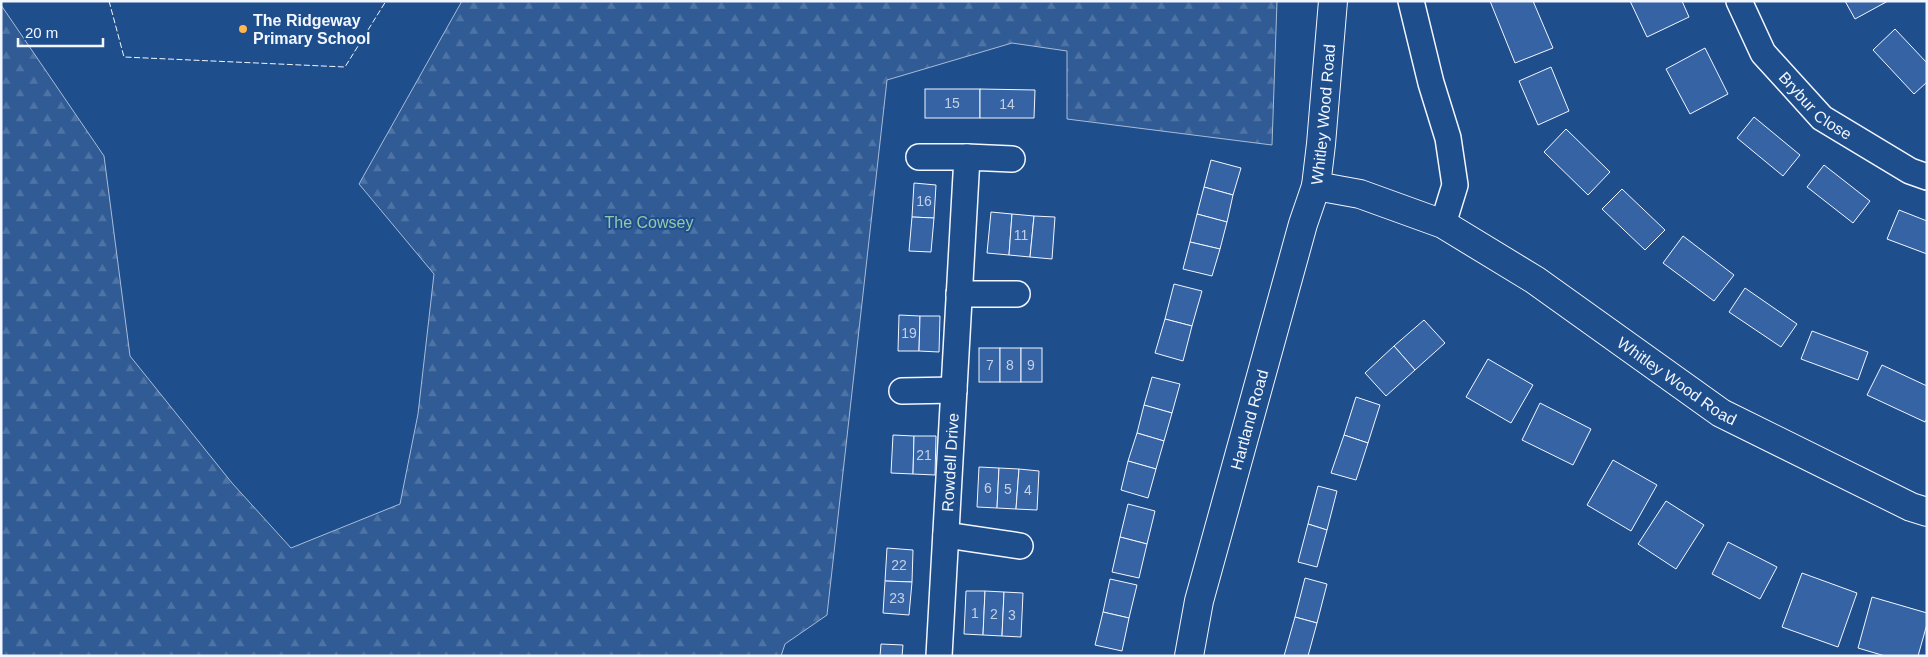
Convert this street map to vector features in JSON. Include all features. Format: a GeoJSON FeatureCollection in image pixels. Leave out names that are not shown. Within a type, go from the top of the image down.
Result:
{"type":"FeatureCollection","features":[{"type":"Feature","properties":{"kind":"street","name":"Whitley Wood Road"},"geometry":{"type":"LineString","coordinates":[[1333,1],[1316,186],[1360,194],[1443,224],[1535,280],[1721,413],[1911,507],[1927,512]]}},
{"type":"Feature","properties":{"kind":"street"},"geometry":{"type":"LineString","coordinates":[[1411,1],[1431,83],[1448,138],[1455,185],[1443,224]]}},
{"type":"Feature","properties":{"kind":"street","name":"Brybur Close"},"geometry":{"type":"LineString","coordinates":[[1739,1],[1762,53],[1822,118],[1910,171],[1927,177]]}},
{"type":"Feature","properties":{"kind":"street"},"geometry":{"type":"LineString","coordinates":[[919,157],[1012,159]]}},
{"type":"Feature","properties":{"kind":"street","name":"Rowdell Drive"},"geometry":{"type":"LineString","coordinates":[[939,656],[967,157]]}},
{"type":"Feature","properties":{"kind":"street","name":"Hartland Road"},"geometry":{"type":"LineString","coordinates":[[1189,656],[1199,602],[1303,224],[1316,186]]}},
{"type":"Feature","properties":{"kind":"street"},"geometry":{"type":"LineString","coordinates":[[959,294],[1017,294]]}},
{"type":"Feature","properties":{"kind":"street","name":"Rowdell Drive"},"geometry":{"type":"LineString","coordinates":[[902,391],[954,390]]}},
{"type":"Feature","properties":{"kind":"street","name":"Rowdell Drive"},"geometry":{"type":"LineString","coordinates":[[946,535],[1020,546]]}},
{"type":"Feature","properties":{"kind":"green space","name":"The Cowsey"},"geometry":{"type":"Polygon","coordinates":[[[462,1],[1277,1],[1272,145],[1067,119],[1067,51],[1012,43],[887,80],[827,615],[785,644],[781,656],[1,656],[1,5],[104,156],[130,356],[232,483],[291,548],[400,504],[418,414],[434,274],[359,184],[462,1]]]}},
{"type":"Feature","properties":{"kind":"building"},"geometry":{"type":"Polygon","coordinates":[[[1490,1],[1533,1],[1553,48],[1515,63],[1490,1]]]}},
{"type":"Feature","properties":{"kind":"building"},"geometry":{"type":"Polygon","coordinates":[[[1630,1],[1682,1],[1689,17],[1647,37],[1630,1]]]}},
{"type":"Feature","properties":{"kind":"building"},"geometry":{"type":"Polygon","coordinates":[[[1845,1],[1888,1],[1855,19],[1845,1]]]}},
{"type":"Feature","properties":{"kind":"building"},"geometry":{"type":"Polygon","coordinates":[[[1895,29],[1927,63],[1927,82],[1914,94],[1873,50],[1895,29]]]}},
{"type":"Feature","properties":{"kind":"building"},"geometry":{"type":"Polygon","coordinates":[[[1705,48],[1728,94],[1690,114],[1666,69],[1705,48]]]}},
{"type":"Feature","properties":{"kind":"building"},"geometry":{"type":"Polygon","coordinates":[[[1551,67],[1569,111],[1538,125],[1519,81],[1551,67]]]}},
{"type":"Feature","properties":{"kind":"building"},"geometry":{"type":"Polygon","coordinates":[[[925,89],[980,89],[980,118],[925,118],[925,89]]]}},
{"type":"Feature","properties":{"kind":"building"},"geometry":{"type":"Polygon","coordinates":[[[980,89],[1035,90],[1034,118],[980,118],[980,89]]]}},
{"type":"Feature","properties":{"kind":"building"},"geometry":{"type":"Polygon","coordinates":[[[1754,117],[1800,155],[1783,176],[1737,138],[1754,117]]]}},
{"type":"Feature","properties":{"kind":"building"},"geometry":{"type":"Polygon","coordinates":[[[1566,129],[1610,172],[1588,195],[1544,152],[1566,129]]]}},
{"type":"Feature","properties":{"kind":"building"},"geometry":{"type":"Polygon","coordinates":[[[1211,160],[1241,168],[1233,195],[1204,187],[1211,160]]]}},
{"type":"Feature","properties":{"kind":"building"},"geometry":{"type":"Polygon","coordinates":[[[1824,165],[1870,201],[1853,223],[1807,187],[1824,165]]]}},
{"type":"Feature","properties":{"kind":"building"},"geometry":{"type":"Polygon","coordinates":[[[914,183],[936,185],[934,218],[912,217],[914,183]]]}},
{"type":"Feature","properties":{"kind":"building"},"geometry":{"type":"Polygon","coordinates":[[[1204,187],[1233,195],[1227,222],[1197,214],[1204,187]]]}},
{"type":"Feature","properties":{"kind":"building"},"geometry":{"type":"Polygon","coordinates":[[[1622,189],[1665,230],[1645,250],[1602,209],[1622,189]]]}},
{"type":"Feature","properties":{"kind":"building"},"geometry":{"type":"Polygon","coordinates":[[[1899,210],[1927,221],[1927,254],[1887,239],[1899,210]]]}},
{"type":"Feature","properties":{"kind":"building"},"geometry":{"type":"Polygon","coordinates":[[[991,212],[1012,214],[1009,255],[987,253],[991,212]]]}},
{"type":"Feature","properties":{"kind":"building"},"geometry":{"type":"Polygon","coordinates":[[[1012,214],[1034,216],[1030,257],[1009,255],[1012,214]]]}},
{"type":"Feature","properties":{"kind":"building"},"geometry":{"type":"Polygon","coordinates":[[[1197,214],[1227,222],[1220,249],[1190,242],[1197,214]]]}},
{"type":"Feature","properties":{"kind":"building"},"geometry":{"type":"Polygon","coordinates":[[[1034,216],[1055,217],[1052,259],[1030,257],[1034,216]]]}},
{"type":"Feature","properties":{"kind":"building"},"geometry":{"type":"Polygon","coordinates":[[[912,217],[934,218],[931,252],[909,251],[912,217]]]}},
{"type":"Feature","properties":{"kind":"building"},"geometry":{"type":"Polygon","coordinates":[[[1683,236],[1734,275],[1714,301],[1663,263],[1683,236]]]}},
{"type":"Feature","properties":{"kind":"building"},"geometry":{"type":"Polygon","coordinates":[[[1190,242],[1220,249],[1212,276],[1183,269],[1190,242]]]}},
{"type":"Feature","properties":{"kind":"building"},"geometry":{"type":"Polygon","coordinates":[[[1174,284],[1202,291],[1192,326],[1165,319],[1174,284]]]}},
{"type":"Feature","properties":{"kind":"building"},"geometry":{"type":"Polygon","coordinates":[[[1745,288],[1797,324],[1781,347],[1729,312],[1745,288]]]}},
{"type":"Feature","properties":{"kind":"building"},"geometry":{"type":"Polygon","coordinates":[[[899,315],[920,316],[919,351],[898,351],[899,315]]]}},
{"type":"Feature","properties":{"kind":"building"},"geometry":{"type":"Polygon","coordinates":[[[920,316],[940,316],[939,352],[919,351],[920,316]]]}},
{"type":"Feature","properties":{"kind":"building"},"geometry":{"type":"Polygon","coordinates":[[[1165,319],[1192,326],[1183,361],[1155,353],[1165,319]]]}},
{"type":"Feature","properties":{"kind":"building"},"geometry":{"type":"Polygon","coordinates":[[[1424,320],[1445,343],[1415,370],[1394,346],[1424,320]]]}},
{"type":"Feature","properties":{"kind":"building"},"geometry":{"type":"Polygon","coordinates":[[[1812,331],[1868,352],[1858,380],[1801,359],[1812,331]]]}},
{"type":"Feature","properties":{"kind":"building"},"geometry":{"type":"Polygon","coordinates":[[[1394,346],[1415,370],[1386,396],[1365,373],[1394,346]]]}},
{"type":"Feature","properties":{"kind":"building"},"geometry":{"type":"Polygon","coordinates":[[[979,348],[1000,348],[1000,382],[979,382],[979,348]]]}},
{"type":"Feature","properties":{"kind":"building"},"geometry":{"type":"Polygon","coordinates":[[[1000,348],[1021,348],[1021,382],[1000,382],[1000,348]]]}},
{"type":"Feature","properties":{"kind":"building"},"geometry":{"type":"Polygon","coordinates":[[[1021,348],[1042,348],[1042,382],[1021,382],[1021,348]]]}},
{"type":"Feature","properties":{"kind":"building"},"geometry":{"type":"Polygon","coordinates":[[[1488,359],[1533,385],[1511,423],[1466,397],[1488,359]]]}},
{"type":"Feature","properties":{"kind":"building"},"geometry":{"type":"Polygon","coordinates":[[[1882,365],[1927,386],[1927,418],[1925,422],[1867,395],[1882,365]]]}},
{"type":"Feature","properties":{"kind":"building"},"geometry":{"type":"Polygon","coordinates":[[[1152,377],[1180,384],[1172,413],[1144,405],[1152,377]]]}},
{"type":"Feature","properties":{"kind":"building"},"geometry":{"type":"Polygon","coordinates":[[[1356,397],[1380,405],[1368,443],[1344,435],[1356,397]]]}},
{"type":"Feature","properties":{"kind":"building"},"geometry":{"type":"Polygon","coordinates":[[[1540,403],[1591,429],[1573,465],[1522,440],[1540,403]]]}},
{"type":"Feature","properties":{"kind":"building"},"geometry":{"type":"Polygon","coordinates":[[[1144,405],[1172,413],[1164,441],[1137,433],[1144,405]]]}},
{"type":"Feature","properties":{"kind":"building"},"geometry":{"type":"Polygon","coordinates":[[[1137,433],[1164,441],[1156,469],[1128,461],[1137,433]]]}},
{"type":"Feature","properties":{"kind":"building"},"geometry":{"type":"Polygon","coordinates":[[[893,435],[914,436],[913,474],[891,473],[893,435]]]}},
{"type":"Feature","properties":{"kind":"building"},"geometry":{"type":"Polygon","coordinates":[[[1344,435],[1368,443],[1356,480],[1331,473],[1344,435]]]}},
{"type":"Feature","properties":{"kind":"building"},"geometry":{"type":"Polygon","coordinates":[[[914,436],[936,436],[935,475],[913,474],[914,436]]]}},
{"type":"Feature","properties":{"kind":"building"},"geometry":{"type":"Polygon","coordinates":[[[1613,460],[1657,485],[1631,531],[1587,505],[1613,460]]]}},
{"type":"Feature","properties":{"kind":"building"},"geometry":{"type":"Polygon","coordinates":[[[1128,461],[1156,469],[1148,498],[1121,490],[1128,461]]]}},
{"type":"Feature","properties":{"kind":"building"},"geometry":{"type":"Polygon","coordinates":[[[979,467],[999,468],[997,508],[977,507],[979,467]]]}},
{"type":"Feature","properties":{"kind":"building"},"geometry":{"type":"Polygon","coordinates":[[[999,468],[1019,469],[1016,509],[997,508],[999,468]]]}},
{"type":"Feature","properties":{"kind":"building"},"geometry":{"type":"Polygon","coordinates":[[[1019,469],[1039,471],[1037,510],[1016,509],[1019,469]]]}},
{"type":"Feature","properties":{"kind":"building"},"geometry":{"type":"Polygon","coordinates":[[[1318,486],[1337,491],[1327,530],[1308,524],[1318,486]]]}},
{"type":"Feature","properties":{"kind":"building"},"geometry":{"type":"Polygon","coordinates":[[[1666,501],[1704,525],[1676,569],[1638,544],[1666,501]]]}},
{"type":"Feature","properties":{"kind":"building"},"geometry":{"type":"Polygon","coordinates":[[[1128,504],[1155,511],[1147,544],[1120,537],[1128,504]]]}},
{"type":"Feature","properties":{"kind":"building"},"geometry":{"type":"Polygon","coordinates":[[[1308,524],[1327,530],[1317,567],[1298,562],[1308,524]]]}},
{"type":"Feature","properties":{"kind":"building"},"geometry":{"type":"Polygon","coordinates":[[[1120,537],[1147,544],[1139,578],[1112,572],[1120,537]]]}},
{"type":"Feature","properties":{"kind":"building"},"geometry":{"type":"Polygon","coordinates":[[[1728,542],[1777,567],[1760,599],[1712,574],[1728,542]]]}},
{"type":"Feature","properties":{"kind":"building"},"geometry":{"type":"Polygon","coordinates":[[[887,548],[913,550],[912,582],[885,581],[887,548]]]}},
{"type":"Feature","properties":{"kind":"building"},"geometry":{"type":"Polygon","coordinates":[[[1802,573],[1857,593],[1838,647],[1782,627],[1802,573]]]}},
{"type":"Feature","properties":{"kind":"building"},"geometry":{"type":"Polygon","coordinates":[[[1305,578],[1327,584],[1317,623],[1295,617],[1305,578]]]}},
{"type":"Feature","properties":{"kind":"building"},"geometry":{"type":"Polygon","coordinates":[[[1110,579],[1137,585],[1129,618],[1103,612],[1110,579]]]}},
{"type":"Feature","properties":{"kind":"building"},"geometry":{"type":"Polygon","coordinates":[[[885,581],[912,582],[909,615],[883,613],[885,581]]]}},
{"type":"Feature","properties":{"kind":"building"},"geometry":{"type":"Polygon","coordinates":[[[966,591],[985,591],[983,635],[964,634],[966,591]]]}},
{"type":"Feature","properties":{"kind":"building"},"geometry":{"type":"Polygon","coordinates":[[[985,591],[1004,592],[1002,636],[983,635],[985,591]]]}},
{"type":"Feature","properties":{"kind":"building"},"geometry":{"type":"Polygon","coordinates":[[[1004,592],[1023,593],[1021,637],[1002,636],[1004,592]]]}},
{"type":"Feature","properties":{"kind":"building"},"geometry":{"type":"Polygon","coordinates":[[[1872,597],[1927,613],[1927,624],[1918,656],[1885,656],[1858,648],[1872,597]]]}},
{"type":"Feature","properties":{"kind":"building"},"geometry":{"type":"Polygon","coordinates":[[[1103,612],[1129,618],[1122,651],[1095,645],[1103,612]]]}},
{"type":"Feature","properties":{"kind":"building"},"geometry":{"type":"Polygon","coordinates":[[[1295,617],[1317,623],[1308,656],[1284,656],[1295,617]]]}},
{"type":"Feature","properties":{"kind":"building"},"geometry":{"type":"Polygon","coordinates":[[[881,644],[903,645],[902,656],[880,656],[881,644]]]}},
{"type":"Feature","properties":{"kind":"fence"},"geometry":{"type":"LineString","coordinates":[[109,1],[124,57],[345,67],[386,1]]}},
{"type":"Feature","properties":{"kind":"place","name":"The Ridgeway Primary School"},"geometry":{"type":"Point","coordinates":[243,29]}}]}
